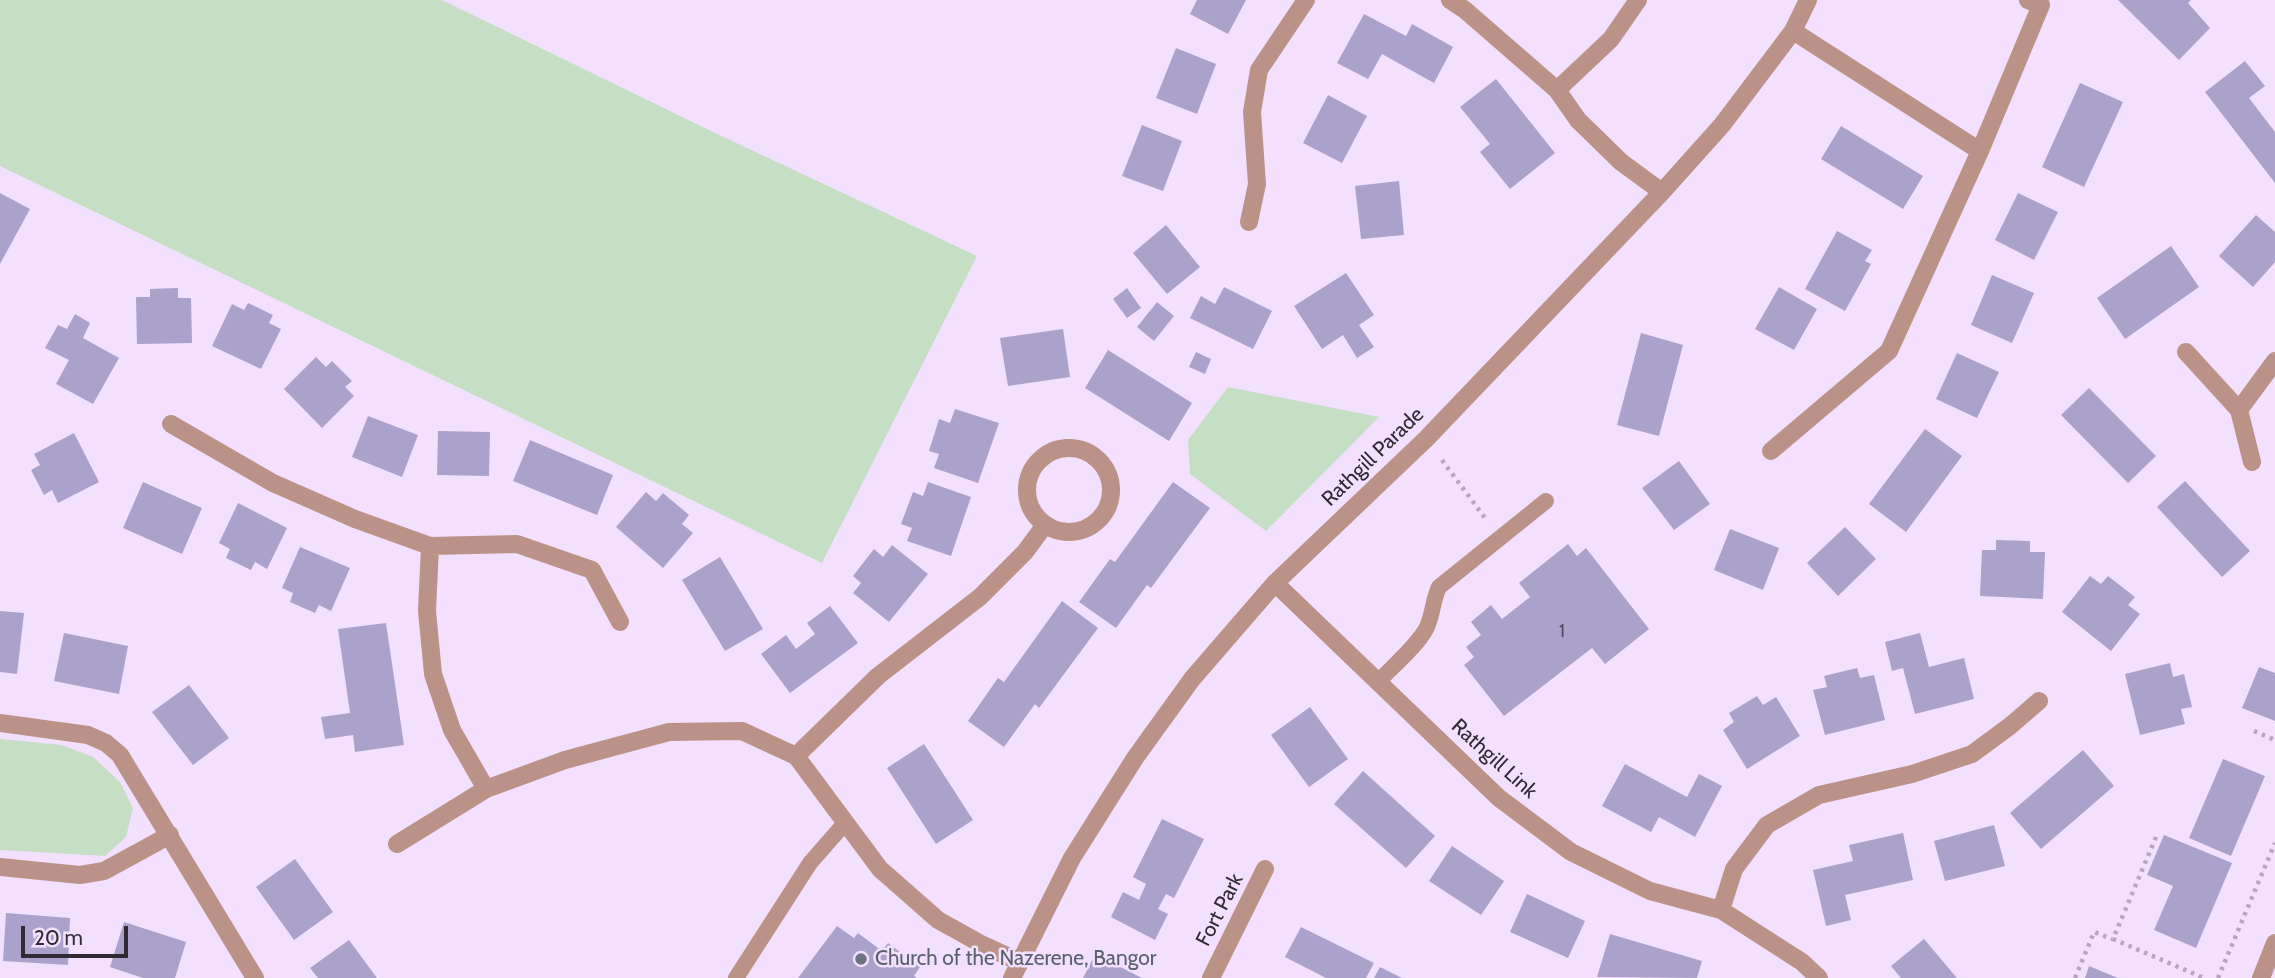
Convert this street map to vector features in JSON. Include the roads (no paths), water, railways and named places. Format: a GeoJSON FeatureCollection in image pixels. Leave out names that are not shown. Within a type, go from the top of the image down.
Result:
{"type":"FeatureCollection","features":[{"type":"Feature","properties":{"kind":"street"},"geometry":{"type":"LineString","coordinates":[[1249,222],[1257,184],[1252,112],[1259,70],[1306,0]]}},
{"type":"Feature","properties":{"kind":"street"},"geometry":{"type":"LineString","coordinates":[[1450,0],[1557,90],[1578,120],[1621,162],[1662,192]]}},
{"type":"Feature","properties":{"kind":"street"},"geometry":{"type":"LineString","coordinates":[[1557,90],[1612,39],[1638,0]]}},
{"type":"Feature","properties":{"kind":"street","name":"Rathgill Parade"},"geometry":{"type":"LineString","coordinates":[[1016,970],[1072,858],[1135,758],[1192,679],[1275,583],[1426,439],[1662,192],[1722,125],[1793,31],[1808,0]]}},
{"type":"Feature","properties":{"kind":"street"},"geometry":{"type":"LineString","coordinates":[[1771,451],[1889,351],[1980,151],[2040,5],[2028,0]]}},
{"type":"Feature","properties":{"kind":"street"},"geometry":{"type":"LineString","coordinates":[[1793,31],[1980,151]]}},
{"type":"Feature","properties":{"kind":"street"},"geometry":{"type":"LineString","coordinates":[[2186,352],[2239,410],[2252,462]]}},
{"type":"Feature","properties":{"kind":"street"},"geometry":{"type":"LineString","coordinates":[[2239,410],[2275,362]]}},
{"type":"Feature","properties":{"kind":"street"},"geometry":{"type":"LineString","coordinates":[[171,424],[272,483],[355,519],[430,546],[517,544],[592,570],[620,622]]}},
{"type":"Feature","properties":{"kind":"street"},"geometry":{"type":"LineString","coordinates":[[1061,448],[1080,449],[1093,454],[1103,464],[1111,482],[1110,502],[1105,514],[1090,528],[1077,532],[1061,531],[1045,525],[1034,513],[1027,498],[1028,479],[1034,466],[1045,454],[1061,448]]}},
{"type":"Feature","properties":{"kind":"street"},"geometry":{"type":"LineString","coordinates":[[796,756],[878,676],[980,597],[1026,552],[1045,525]]}},
{"type":"Feature","properties":{"kind":"street"},"geometry":{"type":"LineString","coordinates":[[430,546],[427,611],[433,674],[452,730],[486,789]]}},
{"type":"Feature","properties":{"kind":"street","name":"Rathgill Link"},"geometry":{"type":"LineString","coordinates":[[1275,583],[1499,798],[1571,852],[1650,891],[1721,910],[1802,962],[1819,978]]}},
{"type":"Feature","properties":{"kind":"street"},"geometry":{"type":"LineString","coordinates":[[1721,910],[1734,869],[1767,825],[1819,795],[1912,774],[1972,754],[2011,726],[2039,701]]}},
{"type":"Feature","properties":{"kind":"street"},"geometry":{"type":"LineString","coordinates":[[0,723],[88,735],[106,743],[120,755],[256,978]]}},
{"type":"Feature","properties":{"kind":"street"},"geometry":{"type":"LineString","coordinates":[[397,844],[486,789],[565,760],[669,732],[742,731],[796,756],[880,869],[938,919],[983,945],[1016,970]]}},
{"type":"Feature","properties":{"kind":"street"},"geometry":{"type":"LineString","coordinates":[[0,867],[80,875],[104,871],[170,835]]}},
{"type":"Feature","properties":{"kind":"street","name":"Fort Park"},"geometry":{"type":"LineString","coordinates":[[1219,976],[1265,869]]}},
{"type":"Feature","properties":{"kind":"street"},"geometry":{"type":"LineString","coordinates":[[2261,978],[2275,943]]}},
{"type":"Feature","properties":{"kind":"lane"},"geometry":{"type":"LineString","coordinates":[[1378,682],[1424,632],[1430,619],[1432,601],[1439,587],[1546,501]]}},
{"type":"Feature","properties":{"kind":"lane"},"geometry":{"type":"LineString","coordinates":[[736,978],[810,863],[845,823]]}},
{"type":"Feature","properties":{"kind":"place","name":"Church of the Nazerene, Bangor"},"geometry":{"type":"Point","coordinates":[861,959]}}]}
